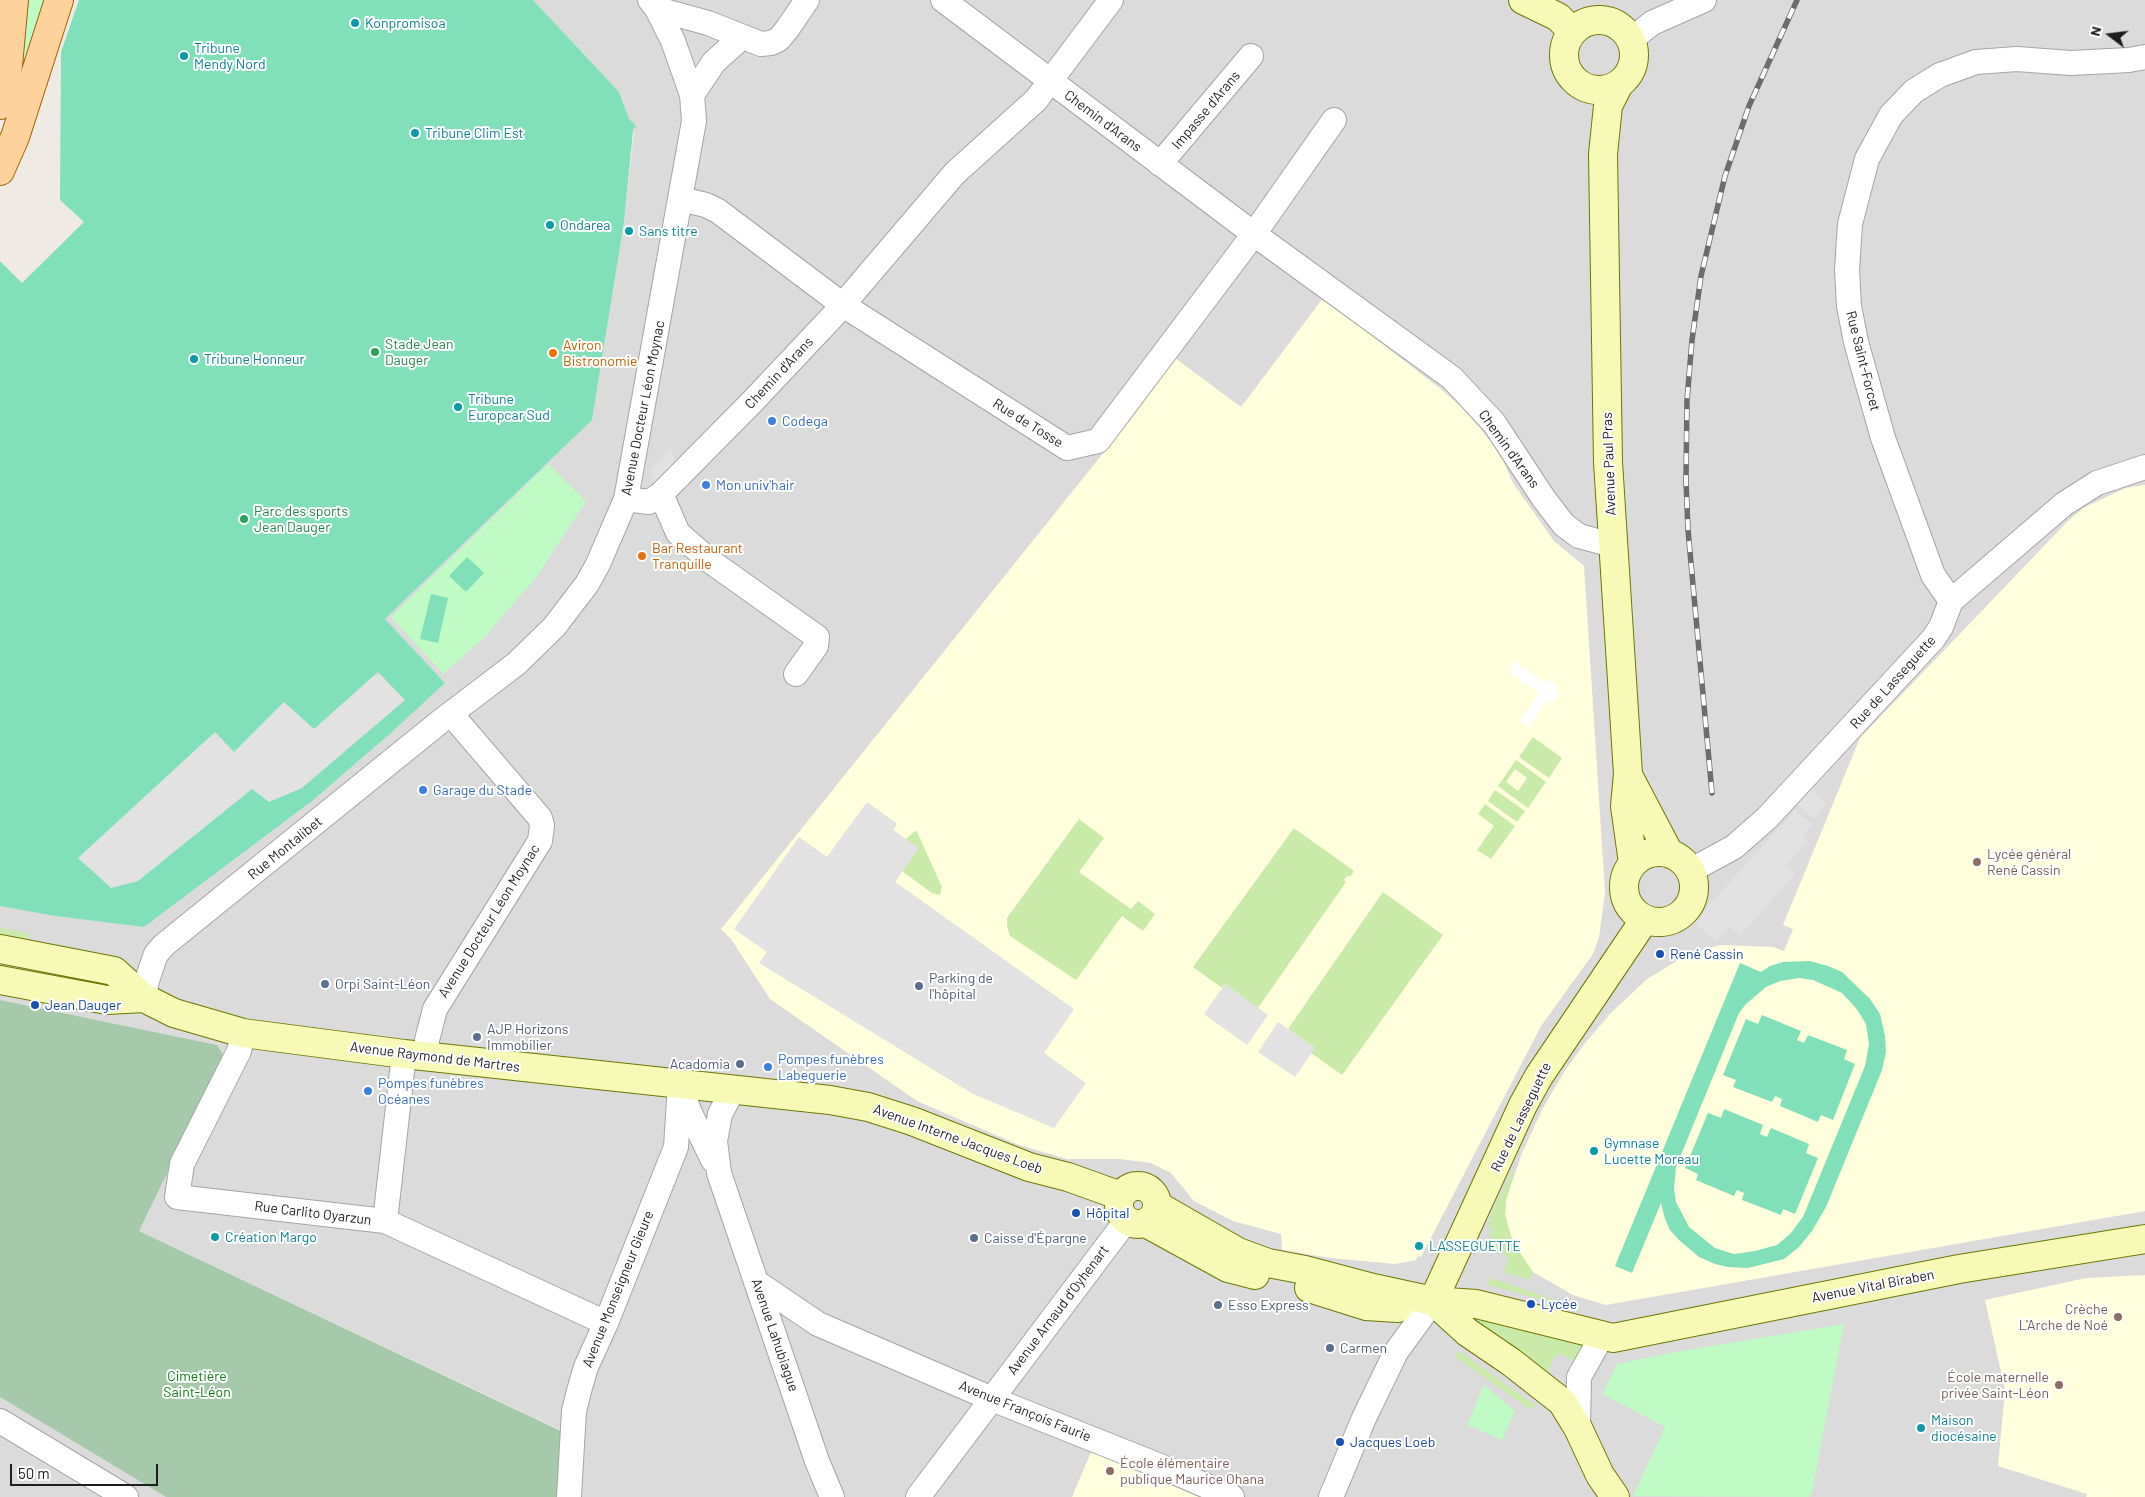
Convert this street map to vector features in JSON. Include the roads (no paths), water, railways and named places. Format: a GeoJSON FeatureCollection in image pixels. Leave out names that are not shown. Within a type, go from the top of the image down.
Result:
{"type":"FeatureCollection","features":[{"type":"Feature","properties":{"kind":"main road"},"geometry":{"type":"LineString","coordinates":[[0,105],[8,66],[14,0]]}},
{"type":"Feature","properties":{"kind":"main road"},"geometry":{"type":"LineString","coordinates":[[0,171],[15,137],[59,0]]}},
{"type":"Feature","properties":{"kind":"main road"},"geometry":{"type":"LineString","coordinates":[[1523,0],[1558,17],[1572,31]]}},
{"type":"Feature","properties":{"kind":"main road"},"geometry":{"type":"LineString","coordinates":[[1604,20],[1615,23],[1624,30],[1631,40],[1634,52],[1633,64],[1619,84],[1608,89],[1596,90],[1584,87],[1568,72],[1564,62],[1565,46],[1572,31],[1587,22],[1604,20]]}},
{"type":"Feature","properties":{"kind":"main road","name":"Avenue Paul Pras"},"geometry":{"type":"LineString","coordinates":[[1575,80],[1588,106],[1603,154]]}},
{"type":"Feature","properties":{"kind":"main road","name":"Avenue Paul Pras"},"geometry":{"type":"LineString","coordinates":[[1619,84],[1608,106],[1603,154],[1608,462],[1628,774],[1625,806],[1633,863]]}},
{"type":"Feature","properties":{"kind":"main road","name":"Avenue Paul Pras"},"geometry":{"type":"LineString","coordinates":[[1628,774],[1669,853]]}},
{"type":"Feature","properties":{"kind":"main road"},"geometry":{"type":"LineString","coordinates":[[1650,853],[1669,853],[1685,864],[1690,871],[1693,883],[1692,895],[1688,906],[1679,915],[1669,920],[1657,922],[1645,919],[1631,908],[1624,891],[1627,872],[1633,863],[1650,853]]}},
{"type":"Feature","properties":{"kind":"main road","name":"Rue de Lasseguette"},"geometry":{"type":"LineString","coordinates":[[1433,1300],[1539,1076],[1645,919]]}},
{"type":"Feature","properties":{"kind":"main road","name":"Avenue Raymond de Martres"},"geometry":{"type":"LineString","coordinates":[[0,949],[114,971],[144,998],[174,1013],[243,1033],[415,1056],[732,1090]]}},
{"type":"Feature","properties":{"kind":"main road","name":"Avenue Raymond de Martres"},"geometry":{"type":"LineString","coordinates":[[0,980],[108,1000],[144,998]]}},
{"type":"Feature","properties":{"kind":"main road","name":"Avenue Interne Jacques Loeb"},"geometry":{"type":"LineString","coordinates":[[732,1090],[830,1100],[890,1113],[1029,1167],[1068,1176],[1138,1211],[1228,1268],[1300,1286],[1366,1306],[1399,1308],[1433,1300]]}},
{"type":"Feature","properties":{"kind":"main road","name":"Avenue Vital Biraben"},"geometry":{"type":"LineString","coordinates":[[1433,1300],[1476,1304],[1613,1338],[1959,1269],[2145,1239]]}},
{"type":"Feature","properties":{"kind":"main road"},"geometry":{"type":"LineString","coordinates":[[1433,1300],[1467,1332],[1512,1362],[1562,1402],[1578,1428],[1600,1476],[1615,1497]]}},
{"type":"Feature","properties":{"kind":"street"},"geometry":{"type":"LineString","coordinates":[[653,4],[761,44],[771,43],[779,39],[806,0]]}},
{"type":"Feature","properties":{"kind":"street"},"geometry":{"type":"LineString","coordinates":[[943,0],[1051,82],[1060,66],[1111,0]]}},
{"type":"Feature","properties":{"kind":"street"},"geometry":{"type":"LineString","coordinates":[[1631,40],[1652,23],[1704,0]]}},
{"type":"Feature","properties":{"kind":"street","name":"Avenue Docteur Léon Moynac"},"geometry":{"type":"LineString","coordinates":[[385,1222],[415,1056],[427,1040],[435,1008],[540,840],[542,825],[540,818],[451,714],[516,664],[554,627],[587,584],[598,564],[626,499],[652,366],[694,122],[692,95],[673,41],[653,4]]}},
{"type":"Feature","properties":{"kind":"street"},"geometry":{"type":"LineString","coordinates":[[692,95],[714,62],[742,37]]}},
{"type":"Feature","properties":{"kind":"street","name":"Impasse d'Arans"},"geometry":{"type":"LineString","coordinates":[[1160,164],[1251,56]]}},
{"type":"Feature","properties":{"kind":"street","name":"Rue Saint-Forcet"},"geometry":{"type":"LineString","coordinates":[[1951,601],[1933,575],[1883,438],[1856,342],[1849,306],[1847,270],[1850,224],[1867,159],[1891,115],[1914,91],[1949,72],[1976,62],[2017,59],[2071,63],[2129,60],[2145,57]]}},
{"type":"Feature","properties":{"kind":"street","name":"Chemin d'Arans"},"geometry":{"type":"LineString","coordinates":[[626,499],[649,502],[661,494],[752,402],[843,305],[955,173],[1036,100],[1051,82],[1254,234],[1452,378],[1494,423],[1544,499],[1564,525],[1579,536],[1612,545]]}},
{"type":"Feature","properties":{"kind":"street","name":"Rue de Tosse"},"geometry":{"type":"LineString","coordinates":[[680,199],[706,205],[718,211],[843,305],[1067,448],[1098,441],[1254,234],[1334,120]]}},
{"type":"Feature","properties":{"kind":"street","name":"Rue de Lasseguette"},"geometry":{"type":"LineString","coordinates":[[1690,871],[1734,847],[1767,818],[1933,639],[1941,627],[1951,601],[2064,504],[2097,483],[2145,467]]}},
{"type":"Feature","properties":{"kind":"street"},"geometry":{"type":"LineString","coordinates":[[661,494],[678,533],[710,562],[817,637],[816,646],[796,674]]}},
{"type":"Feature","properties":{"kind":"street","name":"Rue Montalibet"},"geometry":{"type":"LineString","coordinates":[[144,998],[147,980],[156,954],[164,945],[451,714]]}},
{"type":"Feature","properties":{"kind":"street","name":"Rue Carlito Oyarzun"},"geometry":{"type":"LineString","coordinates":[[243,1033],[239,1051],[182,1164],[177,1197],[385,1222],[606,1323]]}},
{"type":"Feature","properties":{"kind":"street","name":"Avenue Lahubiague"},"geometry":{"type":"LineString","coordinates":[[680,1084],[690,1113],[719,1173],[817,1461],[832,1497]]}},
{"type":"Feature","properties":{"kind":"street","name":"Avenue Monseigneur Gieure"},"geometry":{"type":"LineString","coordinates":[[569,1497],[574,1411],[577,1397],[586,1367],[606,1323],[676,1147],[680,1084]]}},
{"type":"Feature","properties":{"kind":"street","name":"Avenue Lahubiague"},"geometry":{"type":"LineString","coordinates":[[719,1173],[715,1141],[720,1114],[732,1090]]}},
{"type":"Feature","properties":{"kind":"street","name":"Avenue Arnaud d'Oyhenart"},"geometry":{"type":"LineString","coordinates":[[918,1497],[1138,1211]]}},
{"type":"Feature","properties":{"kind":"street","name":"Avenue François Faurie"},"geometry":{"type":"LineString","coordinates":[[756,1282],[818,1324],[992,1399],[1165,1468],[1232,1497]]}},
{"type":"Feature","properties":{"kind":"street"},"geometry":{"type":"LineString","coordinates":[[1331,1497],[1364,1418],[1396,1352],[1433,1300]]}},
{"type":"Feature","properties":{"kind":"street","name":"Avenue François Faurie"},"geometry":{"type":"LineString","coordinates":[[777,1341],[791,1327],[800,1324],[818,1324]]}},
{"type":"Feature","properties":{"kind":"street"},"geometry":{"type":"LineString","coordinates":[[1578,1428],[1579,1377],[1602,1336]]}},
{"type":"Feature","properties":{"kind":"street"},"geometry":{"type":"LineString","coordinates":[[0,1421],[126,1497]]}},
{"type":"Feature","properties":{"kind":"railway"},"geometry":{"type":"LineString","coordinates":[[1712,793],[1688,530],[1686,481],[1687,400],[1692,340],[1701,276],[1725,176],[1749,106],[1797,0]]}},
{"type":"Feature","properties":{"kind":"place","name":"Konpromisoa"},"geometry":{"type":"Point","coordinates":[355,23]}},
{"type":"Feature","properties":{"kind":"place","name":"Tribune Mendy Nord"},"geometry":{"type":"Point","coordinates":[184,56]}},
{"type":"Feature","properties":{"kind":"place","name":"Tribune Clim Est"},"geometry":{"type":"Point","coordinates":[415,133]}},
{"type":"Feature","properties":{"kind":"place","name":"Ondarea"},"geometry":{"type":"Point","coordinates":[550,225]}},
{"type":"Feature","properties":{"kind":"place","name":"Sans titre"},"geometry":{"type":"Point","coordinates":[629,231]}},
{"type":"Feature","properties":{"kind":"place","name":"Stade Jean Dauger"},"geometry":{"type":"Point","coordinates":[375,352]}},
{"type":"Feature","properties":{"kind":"place","name":"Aviron Bistronomie"},"geometry":{"type":"Point","coordinates":[553,353]}},
{"type":"Feature","properties":{"kind":"place","name":"Tribune Honneur"},"geometry":{"type":"Point","coordinates":[194,359]}},
{"type":"Feature","properties":{"kind":"place","name":"Tribune Europcar Sud"},"geometry":{"type":"Point","coordinates":[458,407]}},
{"type":"Feature","properties":{"kind":"place","name":"Codega"},"geometry":{"type":"Point","coordinates":[772,421]}},
{"type":"Feature","properties":{"kind":"place","name":"Mon univ'hair"},"geometry":{"type":"Point","coordinates":[706,485]}},
{"type":"Feature","properties":{"kind":"place","name":"Parc des sports Jean Dauger"},"geometry":{"type":"Point","coordinates":[244,519]}},
{"type":"Feature","properties":{"kind":"place","name":"Bar Restaurant Tranquille"},"geometry":{"type":"Point","coordinates":[642,556]}},
{"type":"Feature","properties":{"kind":"place","name":"Garage du Stade"},"geometry":{"type":"Point","coordinates":[423,790]}},
{"type":"Feature","properties":{"kind":"place","name":"Lycée général René Cassin"},"geometry":{"type":"Point","coordinates":[1977,862]}},
{"type":"Feature","properties":{"kind":"place","name":"René Cassin"},"geometry":{"type":"Point","coordinates":[1660,954]}},
{"type":"Feature","properties":{"kind":"place","name":"Orpi Saint-Léon"},"geometry":{"type":"Point","coordinates":[325,984]}},
{"type":"Feature","properties":{"kind":"place","name":"Parking de l'hôpital"},"geometry":{"type":"Point","coordinates":[919,986]}},
{"type":"Feature","properties":{"kind":"place","name":"Jean Dauger"},"geometry":{"type":"Point","coordinates":[35,1005]}},
{"type":"Feature","properties":{"kind":"place","name":"AJP Horizons Immobilier"},"geometry":{"type":"Point","coordinates":[477,1037]}},
{"type":"Feature","properties":{"kind":"place","name":"Acadomia"},"geometry":{"type":"Point","coordinates":[740,1064]}},
{"type":"Feature","properties":{"kind":"place","name":"Pompes funèbres Labeguerie"},"geometry":{"type":"Point","coordinates":[768,1067]}},
{"type":"Feature","properties":{"kind":"place","name":"Pompes funèbres Océanes"},"geometry":{"type":"Point","coordinates":[368,1091]}},
{"type":"Feature","properties":{"kind":"place","name":"Gymnase Lucette Moreau"},"geometry":{"type":"Point","coordinates":[1594,1151]}},
{"type":"Feature","properties":{"kind":"place","name":"Hôpital"},"geometry":{"type":"Point","coordinates":[1076,1213]}},
{"type":"Feature","properties":{"kind":"place","name":"Création Margo"},"geometry":{"type":"Point","coordinates":[215,1237]}},
{"type":"Feature","properties":{"kind":"place","name":"Caisse d'Épargne"},"geometry":{"type":"Point","coordinates":[974,1238]}},
{"type":"Feature","properties":{"kind":"place","name":"LASSEGUETTE"},"geometry":{"type":"Point","coordinates":[1419,1246]}},
{"type":"Feature","properties":{"kind":"place","name":"Lycée"},"geometry":{"type":"Point","coordinates":[1531,1304]}},
{"type":"Feature","properties":{"kind":"place","name":"Esso Express"},"geometry":{"type":"Point","coordinates":[1218,1305]}},
{"type":"Feature","properties":{"kind":"place","name":"Crèche L'Arche de Noé"},"geometry":{"type":"Point","coordinates":[2118,1317]}},
{"type":"Feature","properties":{"kind":"place","name":"Carmen"},"geometry":{"type":"Point","coordinates":[1330,1348]}},
{"type":"Feature","properties":{"kind":"place","name":"École maternelle privée Saint-Léon"},"geometry":{"type":"Point","coordinates":[2059,1385]}},
{"type":"Feature","properties":{"kind":"place","name":"Maison diocésaine"},"geometry":{"type":"Point","coordinates":[1921,1428]}},
{"type":"Feature","properties":{"kind":"place","name":"Jacques Loeb"},"geometry":{"type":"Point","coordinates":[1340,1442]}},
{"type":"Feature","properties":{"kind":"place","name":"École élémentaire publique Maurice Ohana"},"geometry":{"type":"Point","coordinates":[1110,1471]}},
{"type":"Feature","properties":{"kind":"park label","name":"Cimetière Saint-Léon"},"geometry":{"type":"Point","coordinates":[197,1384]}}]}
